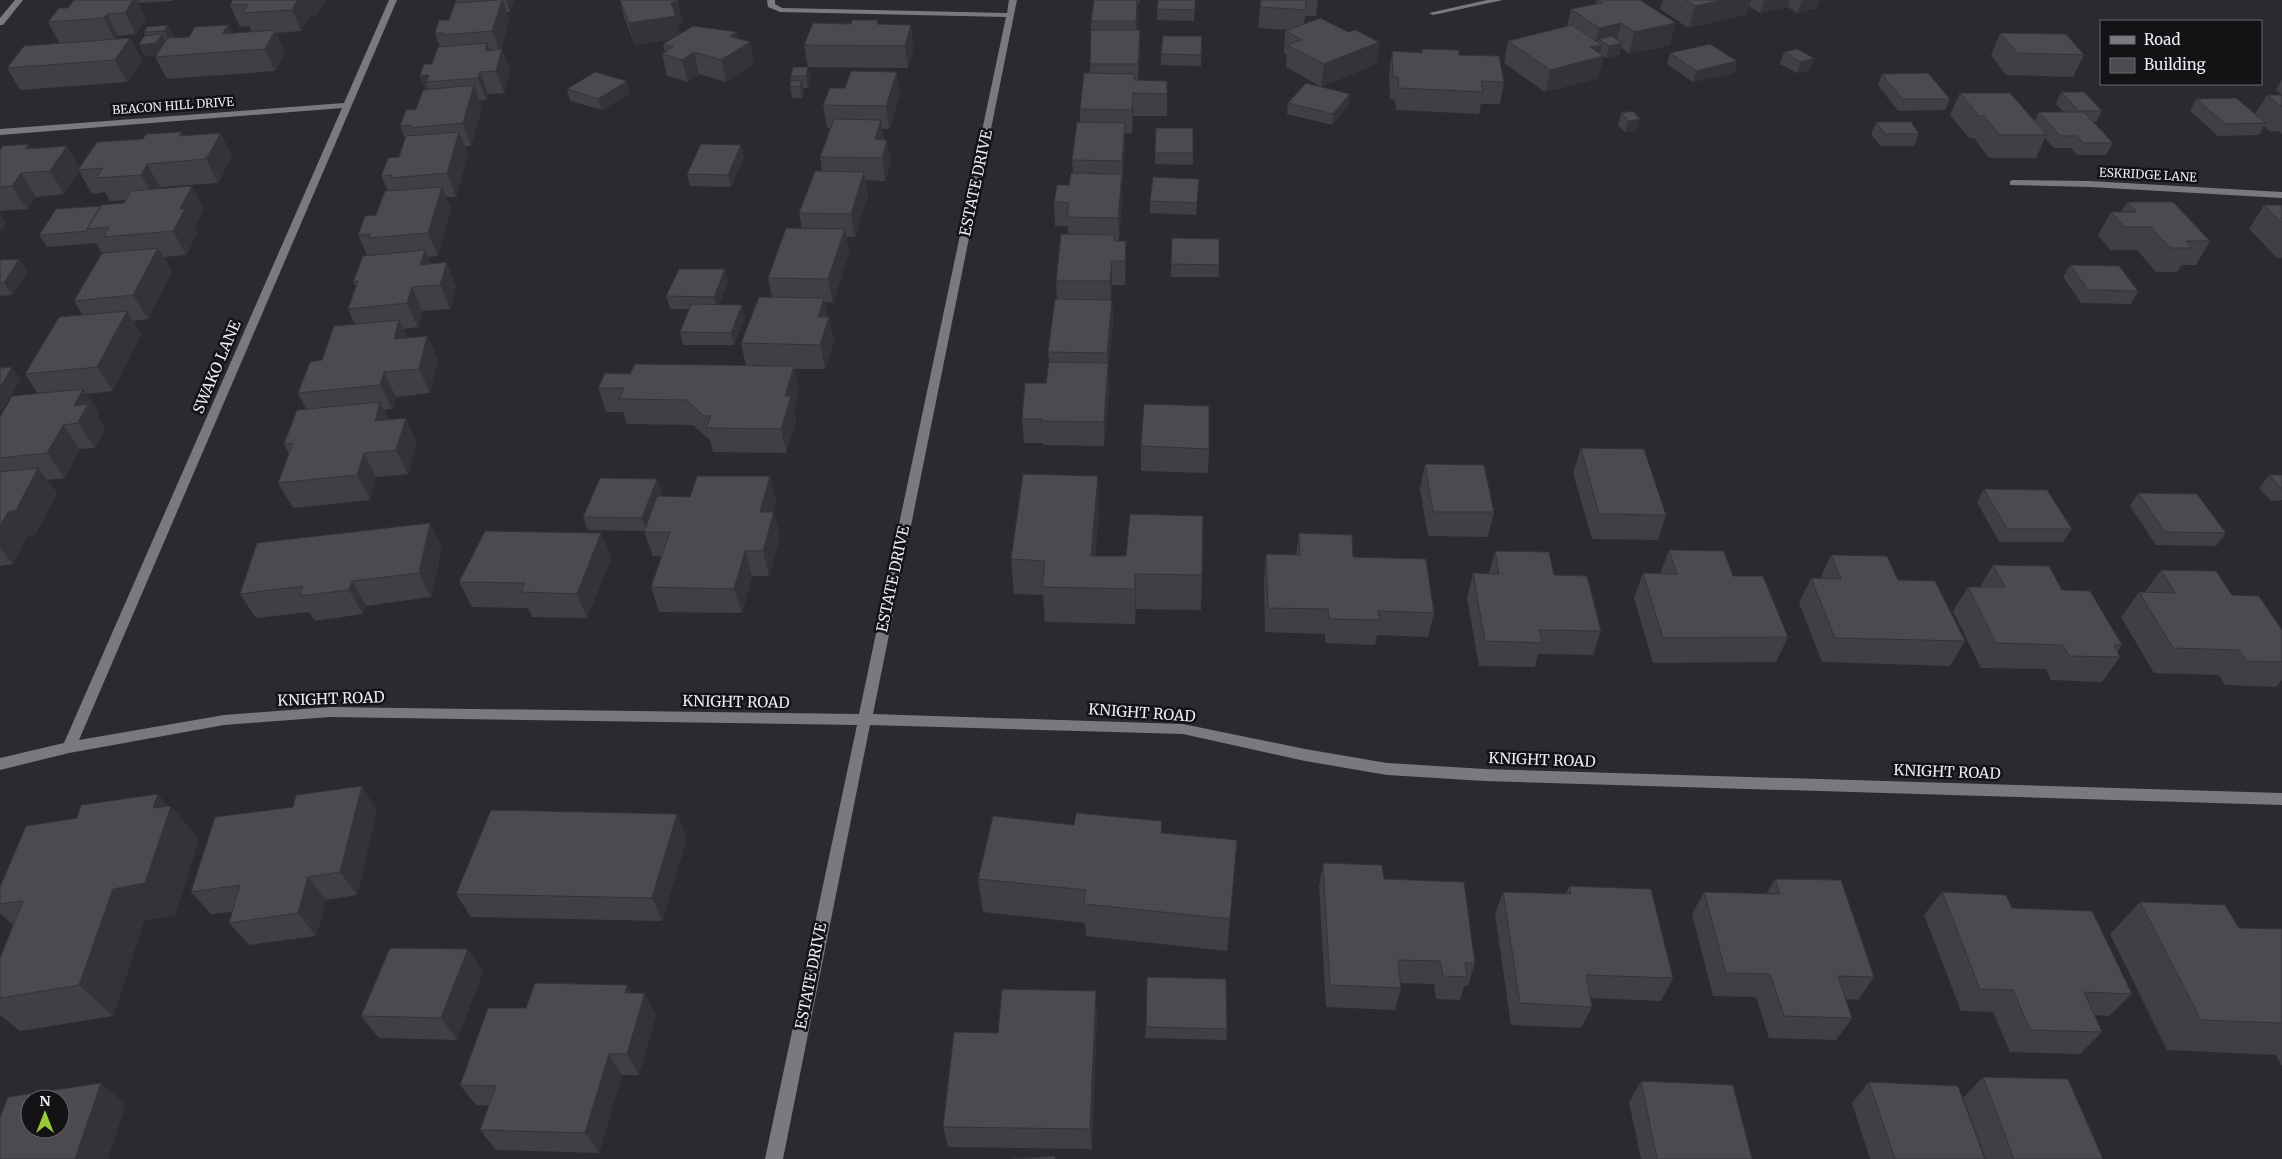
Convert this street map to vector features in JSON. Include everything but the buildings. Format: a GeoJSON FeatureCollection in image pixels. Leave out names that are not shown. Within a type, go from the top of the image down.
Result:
{"type":"FeatureCollection","features":[{"type":"Feature","properties":{"kind":"street"},"geometry":{"type":"LineString","coordinates":[[0,22],[19,0]]}},
{"type":"Feature","properties":{"kind":"street","name":"SWAKO LANE"},"geometry":{"type":"LineString","coordinates":[[69,747],[393,0]]}},
{"type":"Feature","properties":{"kind":"street"},"geometry":{"type":"LineString","coordinates":[[771,0],[771,4],[780,10],[807,12],[1011,15]]}},
{"type":"Feature","properties":{"kind":"street","name":"ESTATE DRIVE"},"geometry":{"type":"LineString","coordinates":[[774,1159],[1013,0]]}},
{"type":"Feature","properties":{"kind":"street"},"geometry":{"type":"LineString","coordinates":[[1433,13],[1499,0]]}},
{"type":"Feature","properties":{"kind":"street","name":"BEACON HILL DRIVE"},"geometry":{"type":"LineString","coordinates":[[0,132],[347,105]]}},
{"type":"Feature","properties":{"kind":"street","name":"ESKRIDGE LANE"},"geometry":{"type":"LineString","coordinates":[[2013,183],[2090,184],[2282,195]]}},
{"type":"Feature","properties":{"kind":"street","name":"KNIGHT ROAD"},"geometry":{"type":"LineString","coordinates":[[0,764],[69,747],[224,720],[330,712],[863,720],[1183,729],[1305,755],[1387,769],[1475,774],[2282,799]]}}]}
